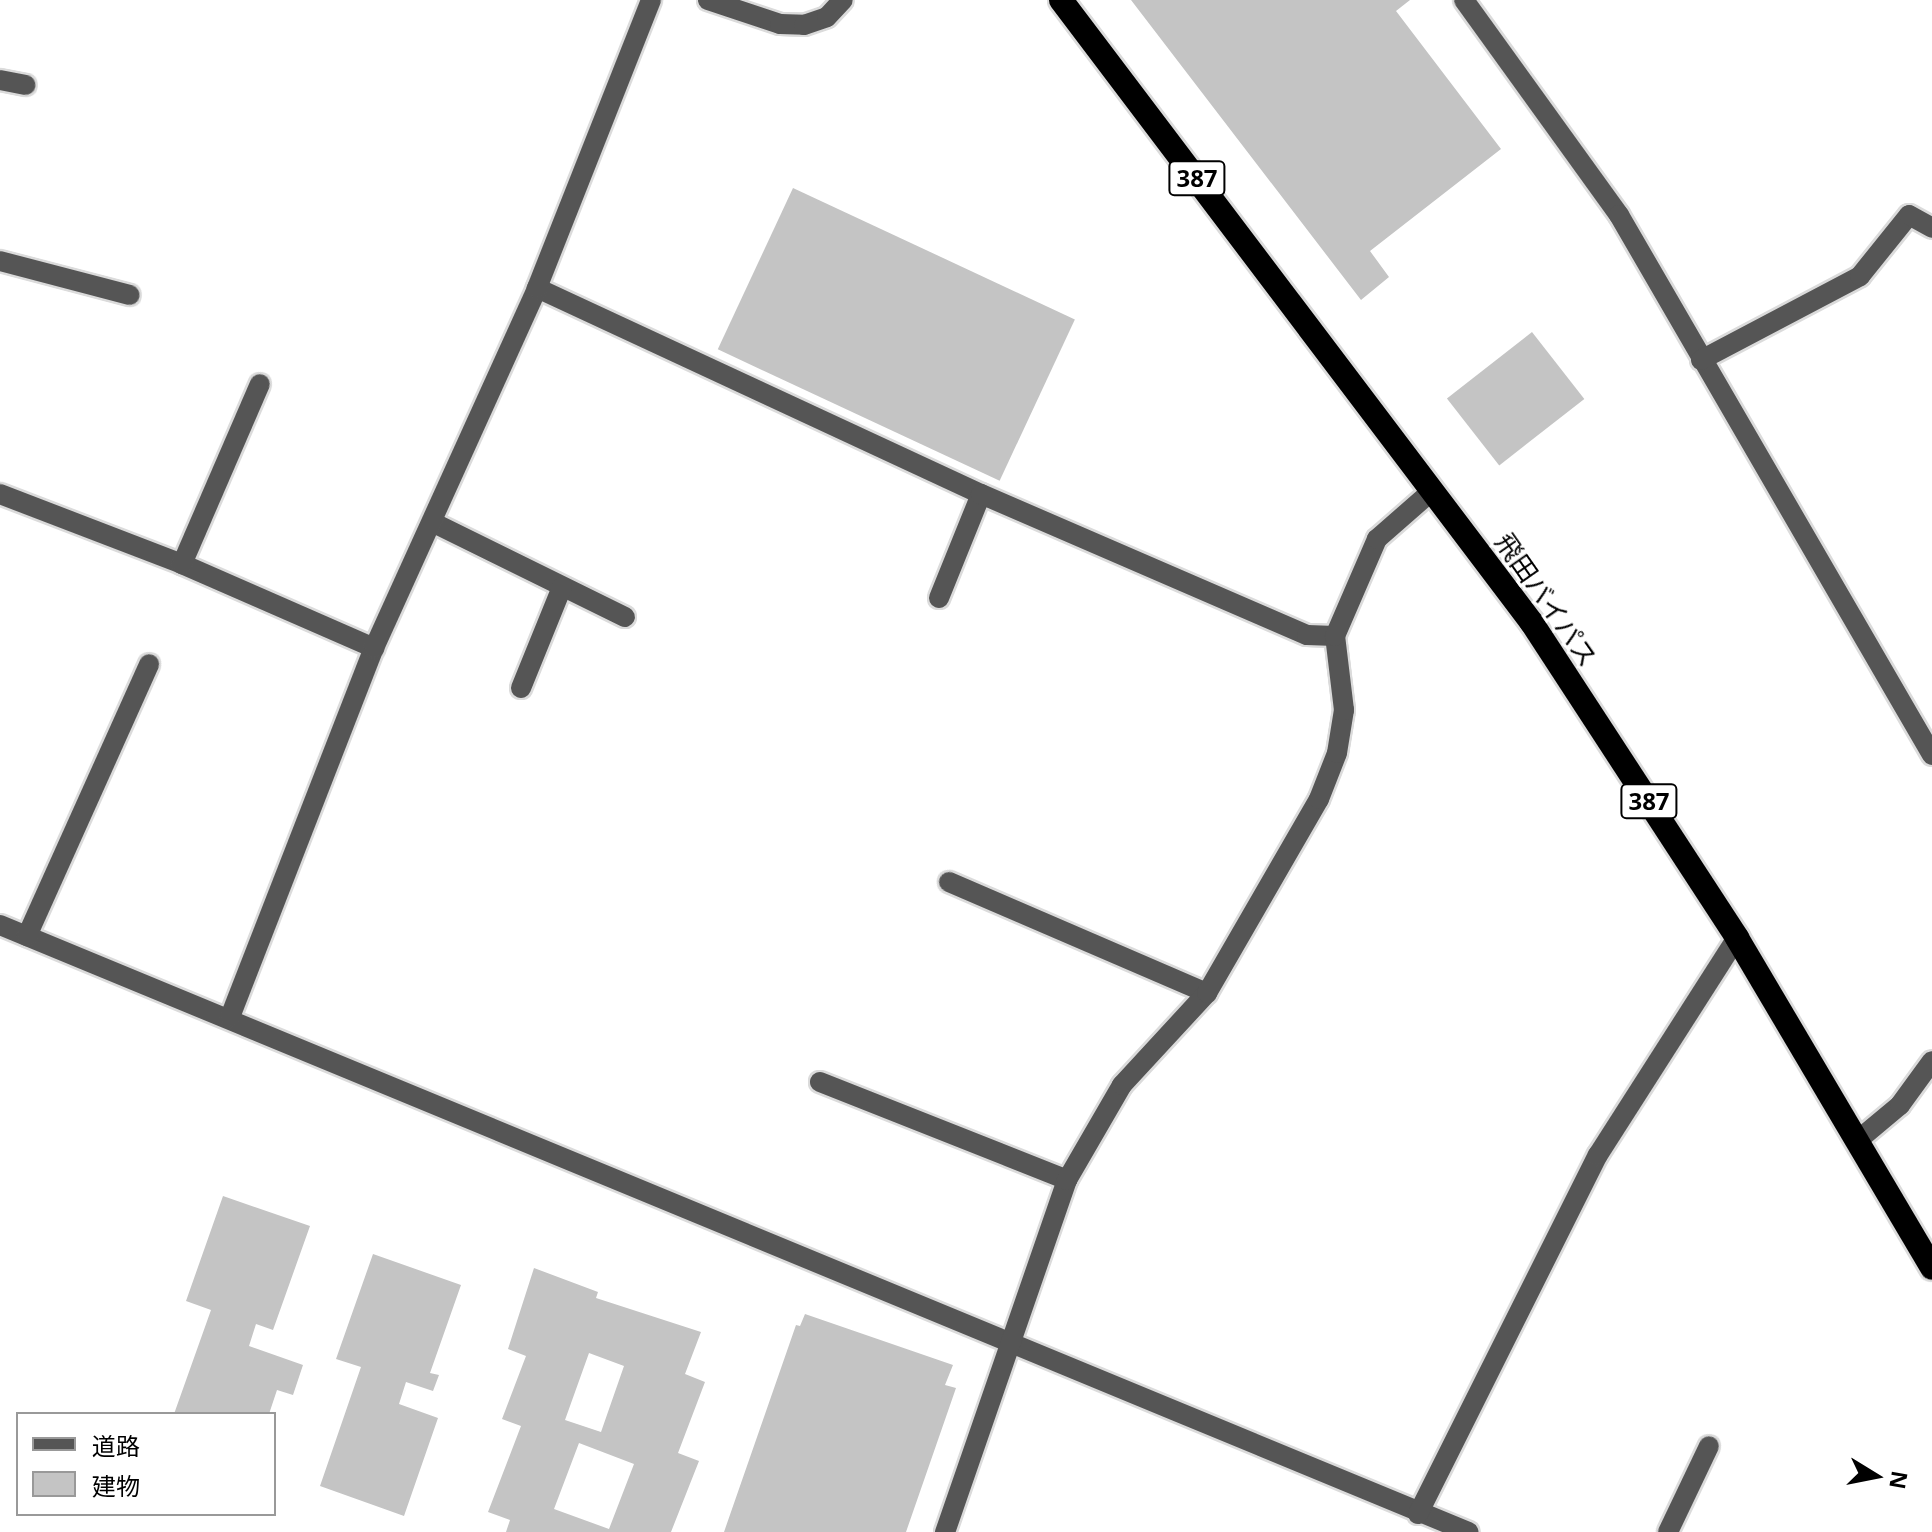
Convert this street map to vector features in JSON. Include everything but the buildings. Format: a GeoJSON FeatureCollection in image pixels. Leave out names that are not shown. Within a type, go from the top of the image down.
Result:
{"type":"FeatureCollection","features":[{"type":"Feature","properties":{"kind":"highway","name":"飛田バイパス"},"geometry":{"type":"LineString","coordinates":[[1061,0],[1532,623],[1737,938],[1932,1268]]}},
{"type":"Feature","properties":{"kind":"street"},"geometry":{"type":"LineString","coordinates":[[230,1017],[374,648],[537,288],[651,0]]}},
{"type":"Feature","properties":{"kind":"street"},"geometry":{"type":"LineString","coordinates":[[708,0],[780,24],[804,25],[827,17],[843,0]]}},
{"type":"Feature","properties":{"kind":"street"},"geometry":{"type":"LineString","coordinates":[[1464,0],[1619,215],[1932,755]]}},
{"type":"Feature","properties":{"kind":"street"},"geometry":{"type":"LineString","coordinates":[[0,80],[26,85]]}},
{"type":"Feature","properties":{"kind":"street"},"geometry":{"type":"LineString","coordinates":[[1701,360],[1860,276],[1909,215],[1932,228]]}},
{"type":"Feature","properties":{"kind":"street"},"geometry":{"type":"LineString","coordinates":[[0,261],[130,295]]}},
{"type":"Feature","properties":{"kind":"street"},"geometry":{"type":"LineString","coordinates":[[537,288],[981,494],[1307,635],[1335,636]]}},
{"type":"Feature","properties":{"kind":"street"},"geometry":{"type":"LineString","coordinates":[[182,564],[260,384]]}},
{"type":"Feature","properties":{"kind":"street"},"geometry":{"type":"LineString","coordinates":[[945,1532],[1067,1180],[1122,1085],[1207,993],[1319,799],[1337,753],[1344,710],[1335,636],[1377,539],[1433,490]]}},
{"type":"Feature","properties":{"kind":"street"},"geometry":{"type":"LineString","coordinates":[[0,494],[182,564],[374,648]]}},
{"type":"Feature","properties":{"kind":"street"},"geometry":{"type":"LineString","coordinates":[[939,598],[981,494]]}},
{"type":"Feature","properties":{"kind":"street"},"geometry":{"type":"LineString","coordinates":[[432,522],[625,617]]}},
{"type":"Feature","properties":{"kind":"street"},"geometry":{"type":"LineString","coordinates":[[521,688],[562,587]]}},
{"type":"Feature","properties":{"kind":"street"},"geometry":{"type":"LineString","coordinates":[[27,936],[149,664]]}},
{"type":"Feature","properties":{"kind":"street"},"geometry":{"type":"LineString","coordinates":[[949,882],[1207,993]]}},
{"type":"Feature","properties":{"kind":"street"},"geometry":{"type":"LineString","coordinates":[[0,925],[230,1017],[1009,1346],[1468,1532]]}},
{"type":"Feature","properties":{"kind":"street"},"geometry":{"type":"LineString","coordinates":[[1418,1514],[1598,1155],[1737,938]]}},
{"type":"Feature","properties":{"kind":"street"},"geometry":{"type":"LineString","coordinates":[[1857,1141],[1900,1105],[1932,1061]]}},
{"type":"Feature","properties":{"kind":"street"},"geometry":{"type":"LineString","coordinates":[[820,1082],[1067,1180]]}},
{"type":"Feature","properties":{"kind":"street"},"geometry":{"type":"LineString","coordinates":[[1668,1532],[1709,1446]]}}]}
